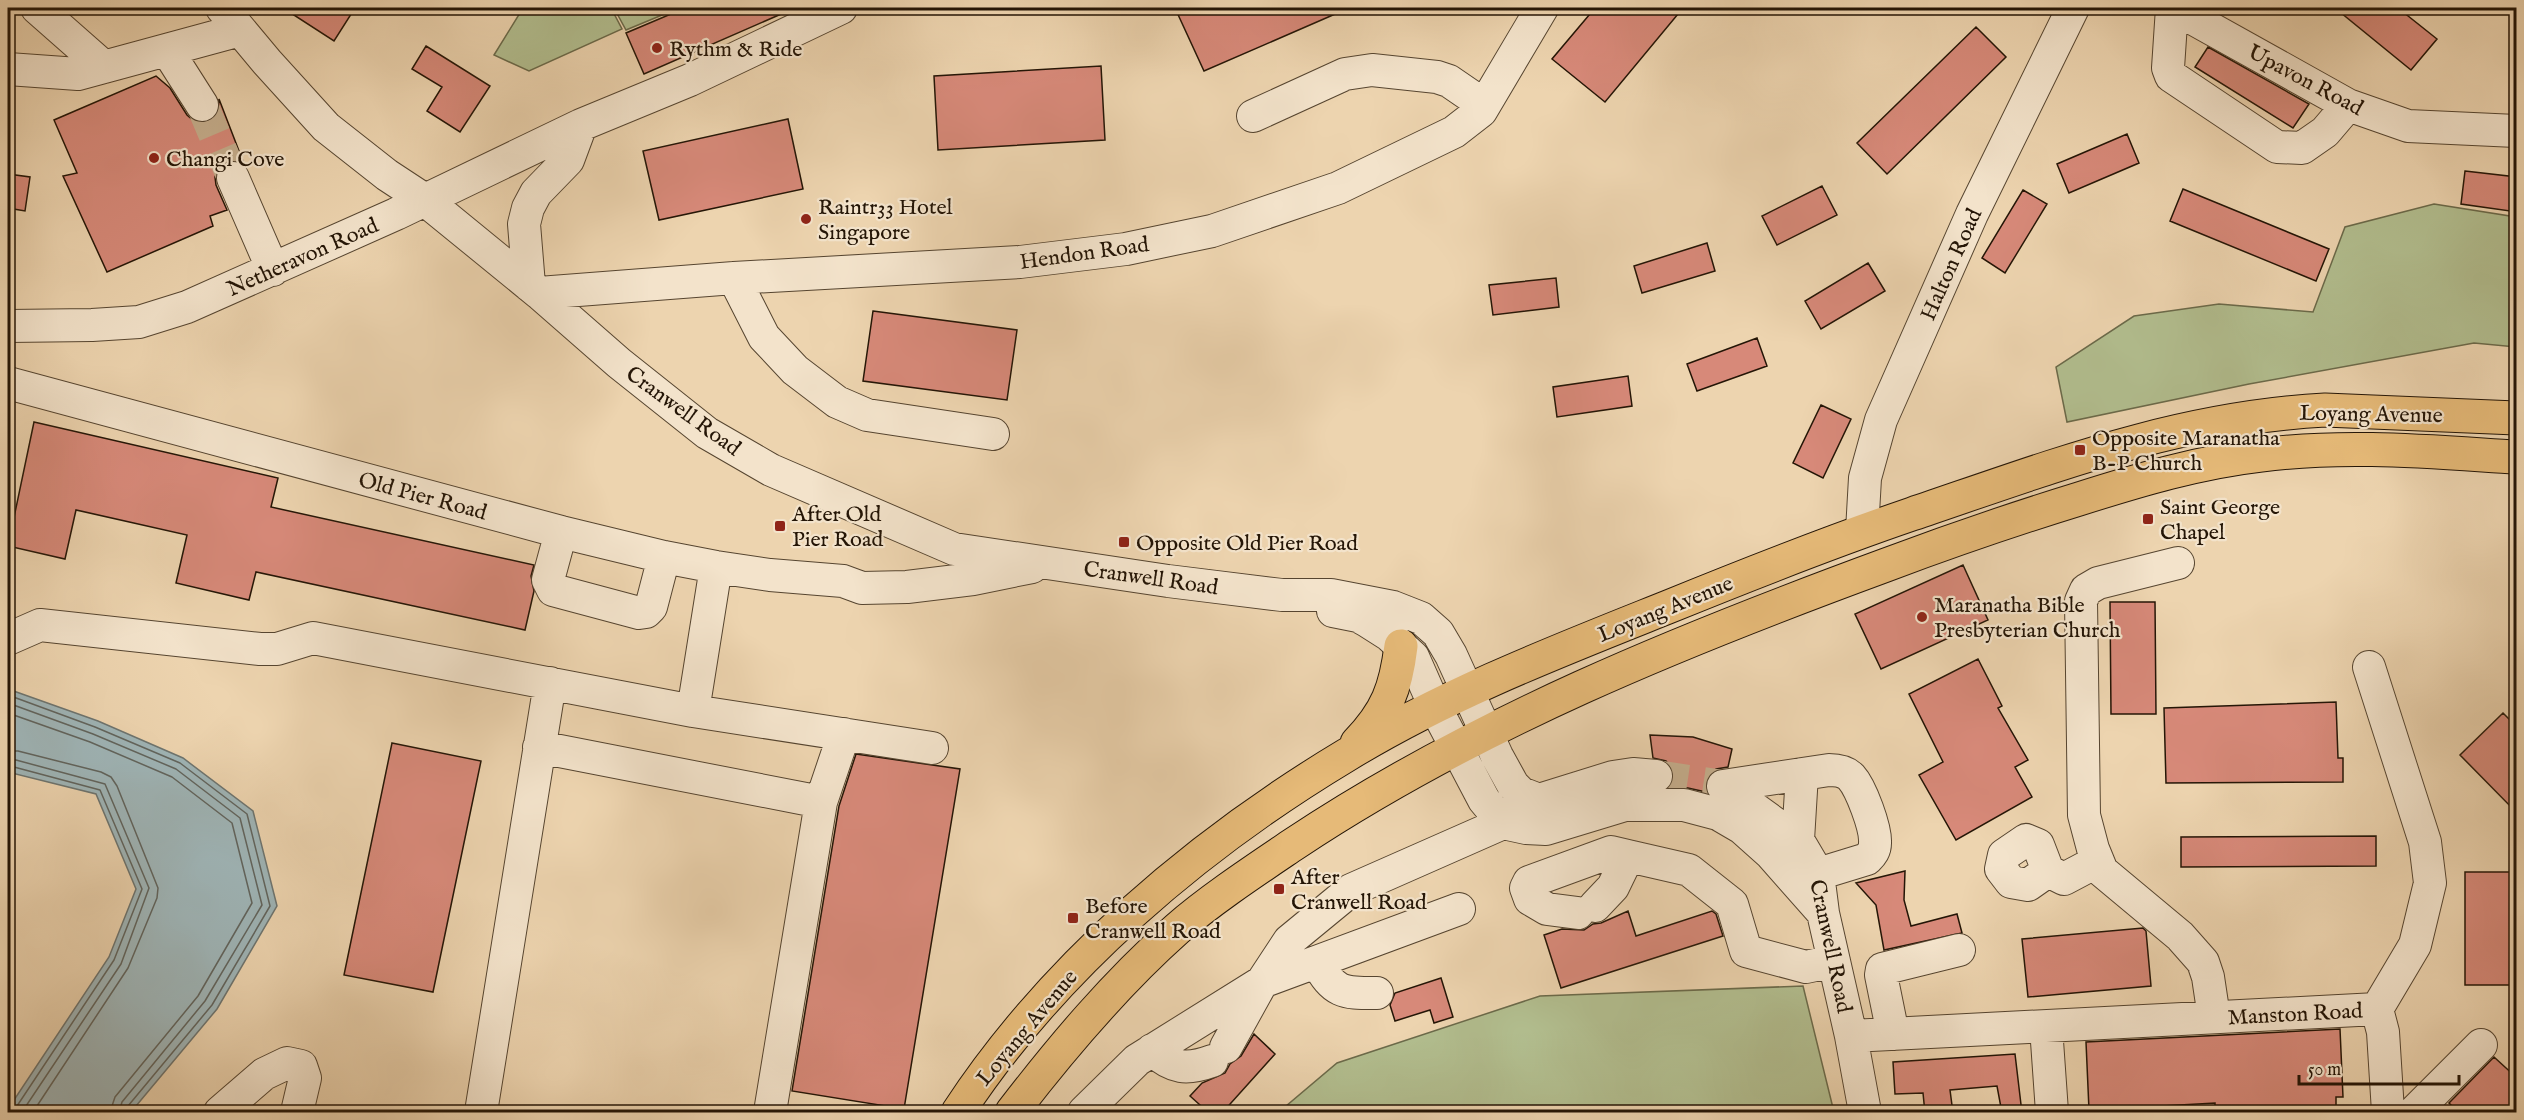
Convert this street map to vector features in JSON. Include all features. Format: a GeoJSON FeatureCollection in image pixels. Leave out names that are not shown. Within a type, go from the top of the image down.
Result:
{"type":"FeatureCollection","features":[{"type":"Feature","properties":{"kind":"main road","name":"Loyang Avenue"},"geometry":{"type":"LineString","coordinates":[[958,1113],[1012,1036],[1105,937],[1243,823],[1346,755],[1435,707],[1556,652],[1862,531],[2126,442],[2264,414],[2325,410],[2517,418]]}},
{"type":"Feature","properties":{"kind":"main road"},"geometry":{"type":"LineString","coordinates":[[2367,449],[2376,439],[2377,428],[2375,419],[2368,412]]}},
{"type":"Feature","properties":{"kind":"main road","name":"Loyang Avenue"},"geometry":{"type":"LineString","coordinates":[[1012,1113],[1086,1019],[1179,928],[1271,860],[1397,779],[1485,732],[1722,627],[1990,527],[2158,474],[2275,453],[2367,449],[2517,457]]}},
{"type":"Feature","properties":{"kind":"main road"},"geometry":{"type":"LineString","coordinates":[[1346,755],[1377,723],[1389,701],[1399,668],[1401,646]]}},
{"type":"Feature","properties":{"kind":"street"},"geometry":{"type":"LineString","coordinates":[[37,8],[105,67]]}},
{"type":"Feature","properties":{"kind":"street","name":"Netheravon Road"},"geometry":{"type":"LineString","coordinates":[[8,326],[92,325],[139,321],[187,307],[425,200],[581,125],[690,80],[841,8]]}},
{"type":"Feature","properties":{"kind":"street","name":"Hendon Road"},"geometry":{"type":"LineString","coordinates":[[534,289],[1020,262],[1126,249],[1212,231],[1338,188],[1454,132],[1481,111],[1542,8]]}},
{"type":"Feature","properties":{"kind":"street","name":"Halton Road"},"geometry":{"type":"LineString","coordinates":[[1862,531],[1865,478],[1881,420],[1972,214],[2073,8]]}},
{"type":"Feature","properties":{"kind":"street"},"geometry":{"type":"LineString","coordinates":[[2173,8],[2168,68],[2171,76],[2277,147],[2302,147],[2325,132],[2348,105]]}},
{"type":"Feature","properties":{"kind":"street","name":"Upavon Road"},"geometry":{"type":"LineString","coordinates":[[2173,8],[2348,105],[2408,126],[2517,131]]}},
{"type":"Feature","properties":{"kind":"street"},"geometry":{"type":"LineString","coordinates":[[8,69],[78,74],[167,50],[231,19]]}},
{"type":"Feature","properties":{"kind":"street","name":"Cranwell Road"},"geometry":{"type":"LineString","coordinates":[[231,19],[326,127],[387,175],[425,200],[534,289],[619,363],[707,433],[771,470],[925,534],[954,549],[1168,581],[1297,597],[1318,593],[1344,596],[1393,607],[1421,618],[1438,633],[1451,655],[1485,732],[1512,785]]}},
{"type":"Feature","properties":{"kind":"street"},"geometry":{"type":"LineString","coordinates":[[167,50],[202,105]]}},
{"type":"Feature","properties":{"kind":"street"},"geometry":{"type":"LineString","coordinates":[[1253,116],[1345,74],[1372,70],[1437,77],[1449,81],[1484,105]]}},
{"type":"Feature","properties":{"kind":"street"},"geometry":{"type":"LineString","coordinates":[[534,289],[524,224],[528,208],[536,194],[568,160],[581,125]]}},
{"type":"Feature","properties":{"kind":"street"},"geometry":{"type":"LineString","coordinates":[[233,178],[273,270]]}},
{"type":"Feature","properties":{"kind":"street"},"geometry":{"type":"LineString","coordinates":[[734,278],[764,337],[795,370],[837,402],[867,415],[993,434]]}},
{"type":"Feature","properties":{"kind":"street","name":"Old Pier Road"},"geometry":{"type":"LineString","coordinates":[[8,383],[561,532],[716,567],[770,575],[843,581],[862,588],[907,587],[973,579],[1049,563]]}},
{"type":"Feature","properties":{"kind":"street"},"geometry":{"type":"LineString","coordinates":[[561,532],[548,580],[549,586],[553,590],[639,613],[646,612],[651,607],[664,557]]}},
{"type":"Feature","properties":{"kind":"street","name":"Old Pier Road"},"geometry":{"type":"LineString","coordinates":[[843,581],[858,574],[881,574],[918,564],[925,534]]}},
{"type":"Feature","properties":{"kind":"street","name":"Old Pier Road"},"geometry":{"type":"LineString","coordinates":[[907,587],[937,576],[954,549]]}},
{"type":"Feature","properties":{"kind":"street"},"geometry":{"type":"LineString","coordinates":[[2178,563],[2098,583],[2086,590],[2080,601],[2084,815],[2102,872],[2180,936],[2203,962],[2208,977],[2214,1017]]}},
{"type":"Feature","properties":{"kind":"street"},"geometry":{"type":"LineString","coordinates":[[693,711],[716,567]]}},
{"type":"Feature","properties":{"kind":"street","name":"Cranwell Road"},"geometry":{"type":"LineString","coordinates":[[1297,597],[1314,607],[1358,616],[1389,635],[1413,657],[1456,748],[1493,812]]}},
{"type":"Feature","properties":{"kind":"street"},"geometry":{"type":"LineString","coordinates":[[8,639],[40,625],[260,649],[278,649],[313,638],[693,711],[932,748]]}},
{"type":"Feature","properties":{"kind":"street","name":"Manston Road"},"geometry":{"type":"LineString","coordinates":[[1851,1036],[2377,1009],[2415,945],[2430,883],[2425,842],[2368,667]]}},
{"type":"Feature","properties":{"kind":"street"},"geometry":{"type":"LineString","coordinates":[[481,1113],[550,683]]}},
{"type":"Feature","properties":{"kind":"street"},"geometry":{"type":"LineString","coordinates":[[770,1113],[821,802],[844,734]]}},
{"type":"Feature","properties":{"kind":"street"},"geometry":{"type":"LineString","coordinates":[[539,747],[821,802]]}},
{"type":"Feature","properties":{"kind":"street"},"geometry":{"type":"LineString","coordinates":[[1798,840],[1802,774],[1838,770],[1850,775],[1858,787],[1875,830],[1872,854],[1867,859],[1818,874]]}},
{"type":"Feature","properties":{"kind":"street"},"geometry":{"type":"LineString","coordinates":[[1512,785],[1521,793],[1539,800],[1612,777],[1633,774],[1656,776]]}},
{"type":"Feature","properties":{"kind":"street","name":"Cranwell Road"},"geometry":{"type":"LineString","coordinates":[[1802,774],[1723,786],[1798,840],[1818,874],[1823,913],[1851,1036],[1865,1113]]}},
{"type":"Feature","properties":{"kind":"street"},"geometry":{"type":"LineString","coordinates":[[1152,1050],[1165,1062],[1193,1068],[1219,1054],[1289,941],[1351,890],[1493,812],[1514,813],[1517,805],[1512,785]]}},
{"type":"Feature","properties":{"kind":"street"},"geometry":{"type":"LineString","coordinates":[[1493,812],[1526,828],[1546,829],[1625,805],[1684,805],[1718,814],[1742,828],[1770,853],[1823,913]]}},
{"type":"Feature","properties":{"kind":"street"},"geometry":{"type":"LineString","coordinates":[[1628,856],[1613,887],[1587,910],[1547,909],[1530,899],[1526,888],[1529,882],[1611,852],[1689,870],[1732,904],[1746,951],[1806,967],[1834,961]]}},
{"type":"Feature","properties":{"kind":"street"},"geometry":{"type":"LineString","coordinates":[[2048,871],[2064,879],[2098,861]]}},
{"type":"Feature","properties":{"kind":"street"},"geometry":{"type":"LineString","coordinates":[[1084,1113],[1137,1060],[1262,982],[1460,909]]}},
{"type":"Feature","properties":{"kind":"street"},"geometry":{"type":"LineString","coordinates":[[1893,1034],[1881,975],[1882,969],[1959,950]]}},
{"type":"Feature","properties":{"kind":"street"},"geometry":{"type":"LineString","coordinates":[[1317,962],[1326,978],[1345,993],[1377,993]]}},
{"type":"Feature","properties":{"kind":"street"},"geometry":{"type":"LineString","coordinates":[[2377,1009],[2383,1032],[2388,1113]]}},
{"type":"Feature","properties":{"kind":"street"},"geometry":{"type":"LineString","coordinates":[[2046,1027],[2052,1113]]}},
{"type":"Feature","properties":{"kind":"street"},"geometry":{"type":"LineString","coordinates":[[2414,1113],[2481,1045]]}},
{"type":"Feature","properties":{"kind":"street"},"geometry":{"type":"LineString","coordinates":[[220,1113],[264,1074],[287,1063],[301,1066],[304,1074],[297,1113]]}},
{"type":"Feature","properties":{"kind":"green space"},"geometry":{"type":"Polygon","coordinates":[[[523,8],[611,8],[622,29],[529,71],[494,55],[523,8]]]}},
{"type":"Feature","properties":{"kind":"green space"},"geometry":{"type":"Polygon","coordinates":[[[614,8],[679,8],[626,30],[614,8]]]}},
{"type":"Feature","properties":{"kind":"green space"},"geometry":{"type":"Polygon","coordinates":[[[2434,204],[2516,217],[2516,347],[2474,343],[2249,384],[2067,422],[2056,367],[2134,316],[2219,304],[2313,312],[2345,227],[2434,204]]]}},
{"type":"Feature","properties":{"kind":"green space"},"geometry":{"type":"Polygon","coordinates":[[[1803,986],[1834,1112],[1279,1112],[1337,1063],[1540,996],[1803,986]]]}},
{"type":"Feature","properties":{"kind":"water"},"geometry":{"type":"Polygon","coordinates":[[[8,689],[98,721],[183,758],[253,811],[277,906],[217,1009],[131,1112],[8,1112],[109,957],[136,889],[96,794],[12,773],[8,776],[8,689]]]}},
{"type":"Feature","properties":{"kind":"building"},"geometry":{"type":"Polygon","coordinates":[[[283,8],[355,8],[334,41],[283,8]]]}},
{"type":"Feature","properties":{"kind":"building"},"geometry":{"type":"Polygon","coordinates":[[[685,8],[795,8],[644,74],[626,33],[685,8]]]}},
{"type":"Feature","properties":{"kind":"building"},"geometry":{"type":"Polygon","coordinates":[[[1175,8],[1349,8],[1204,71],[1175,8]]]}},
{"type":"Feature","properties":{"kind":"building"},"geometry":{"type":"Polygon","coordinates":[[[1595,8],[1683,8],[1605,102],[1552,59],[1595,8]]]}},
{"type":"Feature","properties":{"kind":"building"},"geometry":{"type":"Polygon","coordinates":[[[2335,8],[2398,8],[2437,39],[2411,70],[2335,8]]]}},
{"type":"Feature","properties":{"kind":"building"},"geometry":{"type":"Polygon","coordinates":[[[1976,27],[2006,57],[1887,174],[1857,143],[1976,27]]]}},
{"type":"Feature","properties":{"kind":"building"},"geometry":{"type":"Polygon","coordinates":[[[426,46],[490,86],[460,132],[427,111],[442,87],[412,69],[426,46]]]}},
{"type":"Feature","properties":{"kind":"building"},"geometry":{"type":"Polygon","coordinates":[[[2208,47],[2309,104],[2293,128],[2195,67],[2208,47]]]}},
{"type":"Feature","properties":{"kind":"building"},"geometry":{"type":"Polygon","coordinates":[[[1101,66],[1105,140],[938,150],[934,76],[1101,66]]]}},
{"type":"Feature","properties":{"kind":"building"},"geometry":{"type":"Polygon","coordinates":[[[156,76],[170,88],[187,115],[194,121],[203,123],[212,120],[218,113],[219,99],[244,164],[236,160],[226,161],[218,168],[215,177],[216,185],[227,210],[210,216],[213,226],[107,272],[63,176],[77,173],[54,120],[156,76]]]}},
{"type":"Feature","properties":{"kind":"building"},"geometry":{"type":"Polygon","coordinates":[[[788,119],[803,189],[659,220],[643,151],[788,119]]]}},
{"type":"Feature","properties":{"kind":"building"},"geometry":{"type":"Polygon","coordinates":[[[2127,134],[2139,163],[2069,193],[2057,164],[2127,134]]]}},
{"type":"Feature","properties":{"kind":"building"},"geometry":{"type":"Polygon","coordinates":[[[2465,171],[2517,177],[2517,212],[2461,204],[2465,171]]]}},
{"type":"Feature","properties":{"kind":"building"},"geometry":{"type":"Polygon","coordinates":[[[8,174],[30,177],[25,211],[8,208],[8,174]]]}},
{"type":"Feature","properties":{"kind":"building"},"geometry":{"type":"Polygon","coordinates":[[[1822,186],[1837,215],[1777,245],[1762,216],[1822,186]]]}},
{"type":"Feature","properties":{"kind":"building"},"geometry":{"type":"Polygon","coordinates":[[[2183,189],[2329,249],[2316,281],[2170,221],[2183,189]]]}},
{"type":"Feature","properties":{"kind":"building"},"geometry":{"type":"Polygon","coordinates":[[[2023,190],[2047,204],[2005,273],[1982,258],[2023,190]]]}},
{"type":"Feature","properties":{"kind":"building"},"geometry":{"type":"Polygon","coordinates":[[[1707,243],[1715,271],[1642,293],[1634,266],[1707,243]]]}},
{"type":"Feature","properties":{"kind":"building"},"geometry":{"type":"Polygon","coordinates":[[[1868,263],[1885,291],[1821,329],[1805,301],[1868,263]]]}},
{"type":"Feature","properties":{"kind":"building"},"geometry":{"type":"Polygon","coordinates":[[[1556,278],[1559,307],[1493,315],[1489,285],[1556,278]]]}},
{"type":"Feature","properties":{"kind":"building"},"geometry":{"type":"Polygon","coordinates":[[[873,311],[1017,330],[1007,400],[863,381],[873,311]]]}},
{"type":"Feature","properties":{"kind":"building"},"geometry":{"type":"Polygon","coordinates":[[[1757,338],[1767,366],[1697,391],[1687,364],[1757,338]]]}},
{"type":"Feature","properties":{"kind":"building"},"geometry":{"type":"Polygon","coordinates":[[[1628,376],[1632,406],[1557,417],[1553,387],[1628,376]]]}},
{"type":"Feature","properties":{"kind":"building"},"geometry":{"type":"Polygon","coordinates":[[[1821,405],[1851,419],[1823,478],[1793,463],[1821,405]]]}},
{"type":"Feature","properties":{"kind":"building"},"geometry":{"type":"Polygon","coordinates":[[[34,422],[278,478],[271,507],[534,565],[531,576],[534,591],[525,630],[256,572],[249,600],[176,583],[187,535],[76,510],[65,559],[8,546],[34,422]]]}},
{"type":"Feature","properties":{"kind":"building","name":"Maranatha Bible Presbyterian Church"},"geometry":{"type":"Polygon","coordinates":[[[1963,565],[1988,620],[1881,669],[1855,614],[1963,565]]]}},
{"type":"Feature","properties":{"kind":"building"},"geometry":{"type":"Polygon","coordinates":[[[2110,602],[2155,602],[2156,714],[2111,714],[2110,602]]]}},
{"type":"Feature","properties":{"kind":"building"},"geometry":{"type":"Polygon","coordinates":[[[1978,659],[2002,706],[1998,708],[2028,760],[2015,767],[2032,797],[1956,840],[1919,775],[1943,762],[1909,694],[1978,659]]]}},
{"type":"Feature","properties":{"kind":"building"},"geometry":{"type":"Polygon","coordinates":[[[2336,702],[2338,758],[2343,758],[2343,782],[2166,783],[2164,708],[2336,702]]]}},
{"type":"Feature","properties":{"kind":"building"},"geometry":{"type":"Polygon","coordinates":[[[2503,713],[2517,727],[2517,813],[2460,755],[2503,713]]]}},
{"type":"Feature","properties":{"kind":"building"},"geometry":{"type":"Polygon","coordinates":[[[1650,735],[1693,737],[1732,749],[1728,767],[1716,769],[1709,775],[1705,784],[1706,792],[1670,787],[1674,778],[1672,769],[1666,761],[1653,758],[1650,735]]]}},
{"type":"Feature","properties":{"kind":"building"},"geometry":{"type":"Polygon","coordinates":[[[392,743],[481,761],[433,992],[344,975],[392,743]]]}},
{"type":"Feature","properties":{"kind":"building"},"geometry":{"type":"Polygon","coordinates":[[[856,754],[960,769],[904,1109],[792,1091],[839,806],[856,754]]]}},
{"type":"Feature","properties":{"kind":"building"},"geometry":{"type":"Polygon","coordinates":[[[2376,836],[2376,866],[2181,867],[2181,837],[2376,836]]]}},
{"type":"Feature","properties":{"kind":"building"},"geometry":{"type":"Polygon","coordinates":[[[1905,871],[1904,900],[1911,926],[1957,914],[1962,933],[1884,950],[1876,905],[1856,883],[1905,871]]]}},
{"type":"Feature","properties":{"kind":"building"},"geometry":{"type":"Polygon","coordinates":[[[2465,872],[2517,872],[2517,985],[2465,985],[2465,872]]]}},
{"type":"Feature","properties":{"kind":"building"},"geometry":{"type":"Polygon","coordinates":[[[1628,911],[1636,936],[1712,911],[1716,914],[1723,936],[1561,988],[1544,935],[1562,929],[1584,930],[1593,924],[1601,923],[1628,911]]]}},
{"type":"Feature","properties":{"kind":"building"},"geometry":{"type":"Polygon","coordinates":[[[2143,928],[2146,931],[2151,986],[2028,997],[2022,939],[2143,928]]]}},
{"type":"Feature","properties":{"kind":"building"},"geometry":{"type":"Polygon","coordinates":[[[1441,978],[1453,1017],[1434,1023],[1430,1010],[1395,1021],[1390,1005],[1395,993],[1441,978]]]}},
{"type":"Feature","properties":{"kind":"building"},"geometry":{"type":"Polygon","coordinates":[[[2340,1029],[2343,1097],[2336,1097],[2336,1113],[2215,1113],[2215,1103],[2089,1110],[2086,1042],[2340,1029]]]}},
{"type":"Feature","properties":{"kind":"building"},"geometry":{"type":"Polygon","coordinates":[[[1254,1034],[1275,1054],[1222,1113],[1209,1113],[1190,1096],[1202,1083],[1225,1073],[1230,1064],[1241,1056],[1254,1034]]]}},
{"type":"Feature","properties":{"kind":"building"},"geometry":{"type":"Polygon","coordinates":[[[2015,1054],[2022,1113],[2002,1113],[1997,1086],[1950,1090],[1953,1113],[1925,1113],[1923,1093],[1895,1094],[1893,1062],[2015,1054]]]}},
{"type":"Feature","properties":{"kind":"building"},"geometry":{"type":"Polygon","coordinates":[[[2494,1057],[2517,1078],[2517,1113],[2459,1113],[2449,1103],[2494,1057]]]}},
{"type":"Feature","properties":{"kind":"tunnel"},"geometry":{"type":"LineString","coordinates":[[202,105],[233,178]]}},
{"type":"Feature","properties":{"kind":"tunnel"},"geometry":{"type":"LineString","coordinates":[[1656,776],[1723,786]]}},
{"type":"Feature","properties":{"kind":"place","name":"Rythm & Ride"},"geometry":{"type":"Point","coordinates":[657,48]}},
{"type":"Feature","properties":{"kind":"place","name":"Changi Cove"},"geometry":{"type":"Point","coordinates":[154,158]}},
{"type":"Feature","properties":{"kind":"place","name":"Raintr33 Hotel Singapore"},"geometry":{"type":"Point","coordinates":[806,219]}},
{"type":"Feature","properties":{"kind":"place","name":"Opposite Maranatha B-P Church"},"geometry":{"type":"Point","coordinates":[2080,450]}},
{"type":"Feature","properties":{"kind":"place","name":"Saint George Chapel"},"geometry":{"type":"Point","coordinates":[2148,519]}},
{"type":"Feature","properties":{"kind":"place","name":"After Old Pier Road"},"geometry":{"type":"Point","coordinates":[780,526]}},
{"type":"Feature","properties":{"kind":"place","name":"Opposite Old Pier Road"},"geometry":{"type":"Point","coordinates":[1124,542]}},
{"type":"Feature","properties":{"kind":"place","name":"Maranatha Bible Presbyterian Church"},"geometry":{"type":"Point","coordinates":[1922,617]}},
{"type":"Feature","properties":{"kind":"place","name":"After Cranwell Road"},"geometry":{"type":"Point","coordinates":[1279,889]}},
{"type":"Feature","properties":{"kind":"place","name":"Before Cranwell Road"},"geometry":{"type":"Point","coordinates":[1073,918]}}]}
